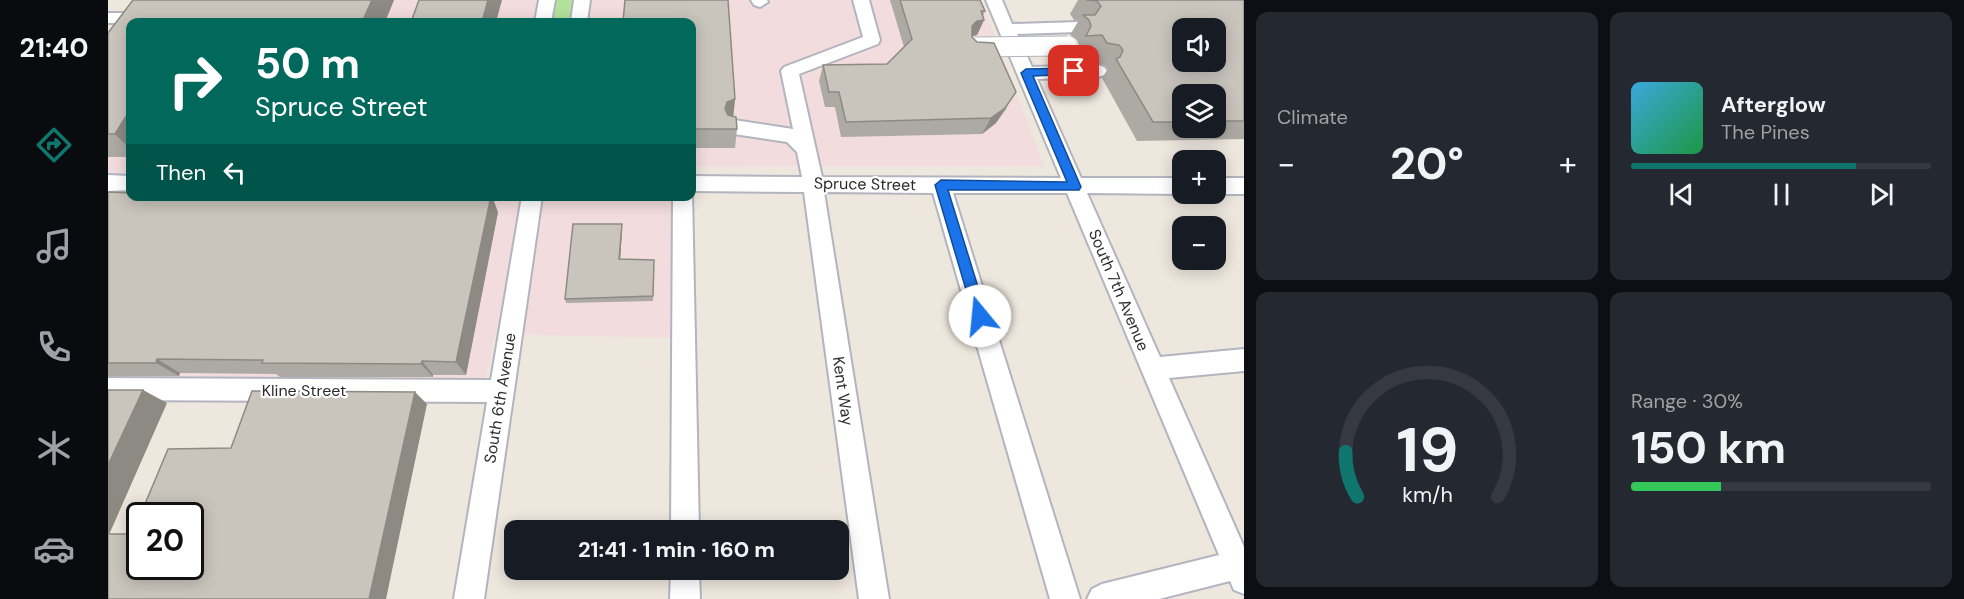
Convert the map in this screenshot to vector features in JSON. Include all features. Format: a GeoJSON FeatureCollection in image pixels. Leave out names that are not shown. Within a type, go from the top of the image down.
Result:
{"type":"FeatureCollection","features":[{"type":"Feature","properties":{"kind":"street"},"geometry":{"type":"LineString","coordinates":[[544,18],[547,0]]}},
{"type":"Feature","properties":{"kind":"street"},"geometry":{"type":"LineString","coordinates":[[580,18],[582,0]]}},
{"type":"Feature","properties":{"kind":"street","name":"Kent Way"},"geometry":{"type":"LineString","coordinates":[[861,0],[872,40],[790,71],[813,183],[874,599]]}},
{"type":"Feature","properties":{"kind":"street","name":"South 7th Avenue"},"geometry":{"type":"LineString","coordinates":[[994,0],[1242,569]]}},
{"type":"Feature","properties":{"kind":"street"},"geometry":{"type":"LineString","coordinates":[[1006,29],[1078,27]]}},
{"type":"Feature","properties":{"kind":"street"},"geometry":{"type":"LineString","coordinates":[[975,47],[1067,46]]}},
{"type":"Feature","properties":{"kind":"street"},"geometry":{"type":"LineString","coordinates":[[1026,73],[1098,71]]}},
{"type":"Feature","properties":{"kind":"street"},"geometry":{"type":"LineString","coordinates":[[734,128],[787,134],[794,136],[804,147]]}},
{"type":"Feature","properties":{"kind":"street"},"geometry":{"type":"LineString","coordinates":[[108,183],[126,183]]}},
{"type":"Feature","properties":{"kind":"street","name":"Spruce Street"},"geometry":{"type":"LineString","coordinates":[[696,184],[1172,186]]}},
{"type":"Feature","properties":{"kind":"street"},"geometry":{"type":"LineString","coordinates":[[941,185],[1065,599]]}},
{"type":"Feature","properties":{"kind":"street"},"geometry":{"type":"LineString","coordinates":[[1226,186],[1244,186]]}},
{"type":"Feature","properties":{"kind":"street","name":"South 6th Avenue"},"geometry":{"type":"LineString","coordinates":[[469,599],[531,201]]}},
{"type":"Feature","properties":{"kind":"street"},"geometry":{"type":"LineString","coordinates":[[683,201],[685,520]]}},
{"type":"Feature","properties":{"kind":"street"},"geometry":{"type":"LineString","coordinates":[[1153,369],[1244,360]]}},
{"type":"Feature","properties":{"kind":"street","name":"Kline Street"},"geometry":{"type":"LineString","coordinates":[[108,389],[501,391]]}},
{"type":"Feature","properties":{"kind":"street"},"geometry":{"type":"LineString","coordinates":[[1102,599],[1242,569]]}},
{"type":"Feature","properties":{"kind":"street"},"geometry":{"type":"LineString","coordinates":[[685,580],[686,599]]}},
{"type":"Feature","properties":{"kind":"shaded area"},"geometry":{"type":"Polygon","coordinates":[[[146,0],[981,0],[1044,166],[696,167],[696,18],[133,18],[146,0]]]}},
{"type":"Feature","properties":{"kind":"shaded area"},"geometry":{"type":"Polygon","coordinates":[[[126,27],[126,201],[675,201],[672,338],[495,334],[483,392],[108,386],[108,52],[126,27]]]}},
{"type":"Feature","properties":{"kind":"green space"},"geometry":{"type":"Polygon","coordinates":[[[553,0],[577,0],[574,18],[550,18],[553,0]]]}},
{"type":"Feature","properties":{"kind":"building"},"geometry":{"type":"Polygon","coordinates":[[[133,0],[372,0],[364,18],[126,18],[126,116],[115,134],[108,134],[108,33],[133,0]]]}},
{"type":"Feature","properties":{"kind":"building"},"geometry":{"type":"Polygon","coordinates":[[[419,0],[488,0],[483,18],[412,18],[419,0]]]}},
{"type":"Feature","properties":{"kind":"building"},"geometry":{"type":"Polygon","coordinates":[[[625,0],[728,0],[735,99],[727,102],[725,109],[728,115],[736,117],[737,129],[696,129],[696,18],[623,18],[625,0]]]}},
{"type":"Feature","properties":{"kind":"building"},"geometry":{"type":"Polygon","coordinates":[[[900,0],[980,0],[985,11],[981,11],[984,20],[977,21],[972,26],[972,37],[977,42],[994,43],[1016,92],[1005,108],[991,118],[846,122],[839,92],[829,92],[823,65],[887,64],[912,39],[900,0]]]}},
{"type":"Feature","properties":{"kind":"building"},"geometry":{"type":"Polygon","coordinates":[[[1086,0],[1244,0],[1244,121],[1226,121],[1226,84],[1172,84],[1172,122],[1153,122],[1116,59],[1120,57],[1123,50],[1119,45],[1107,43],[1102,35],[1086,36],[1091,26],[1089,20],[1083,15],[1095,15],[1101,6],[1097,1],[1086,0]]]}},
{"type":"Feature","properties":{"kind":"building"},"geometry":{"type":"Polygon","coordinates":[[[108,192],[126,193],[126,201],[490,201],[456,362],[422,361],[421,364],[262,363],[263,360],[157,359],[156,363],[108,363],[108,192]]]}},
{"type":"Feature","properties":{"kind":"building"},"geometry":{"type":"Polygon","coordinates":[[[573,224],[622,224],[619,259],[654,260],[653,296],[565,299],[573,224]]]}},
{"type":"Feature","properties":{"kind":"building"},"geometry":{"type":"Polygon","coordinates":[[[108,390],[143,390],[108,465],[108,390]]]}},
{"type":"Feature","properties":{"kind":"building"},"geometry":{"type":"Polygon","coordinates":[[[252,391],[415,392],[369,599],[108,599],[108,534],[126,534],[126,580],[204,580],[204,502],[146,502],[168,449],[231,448],[252,391]]]}},
{"type":"Feature","properties":{"kind":"route"},"geometry":{"type":"LineString","coordinates":[[980,316],[941,185],[1075,187],[1026,73],[1074,71]]}}]}
